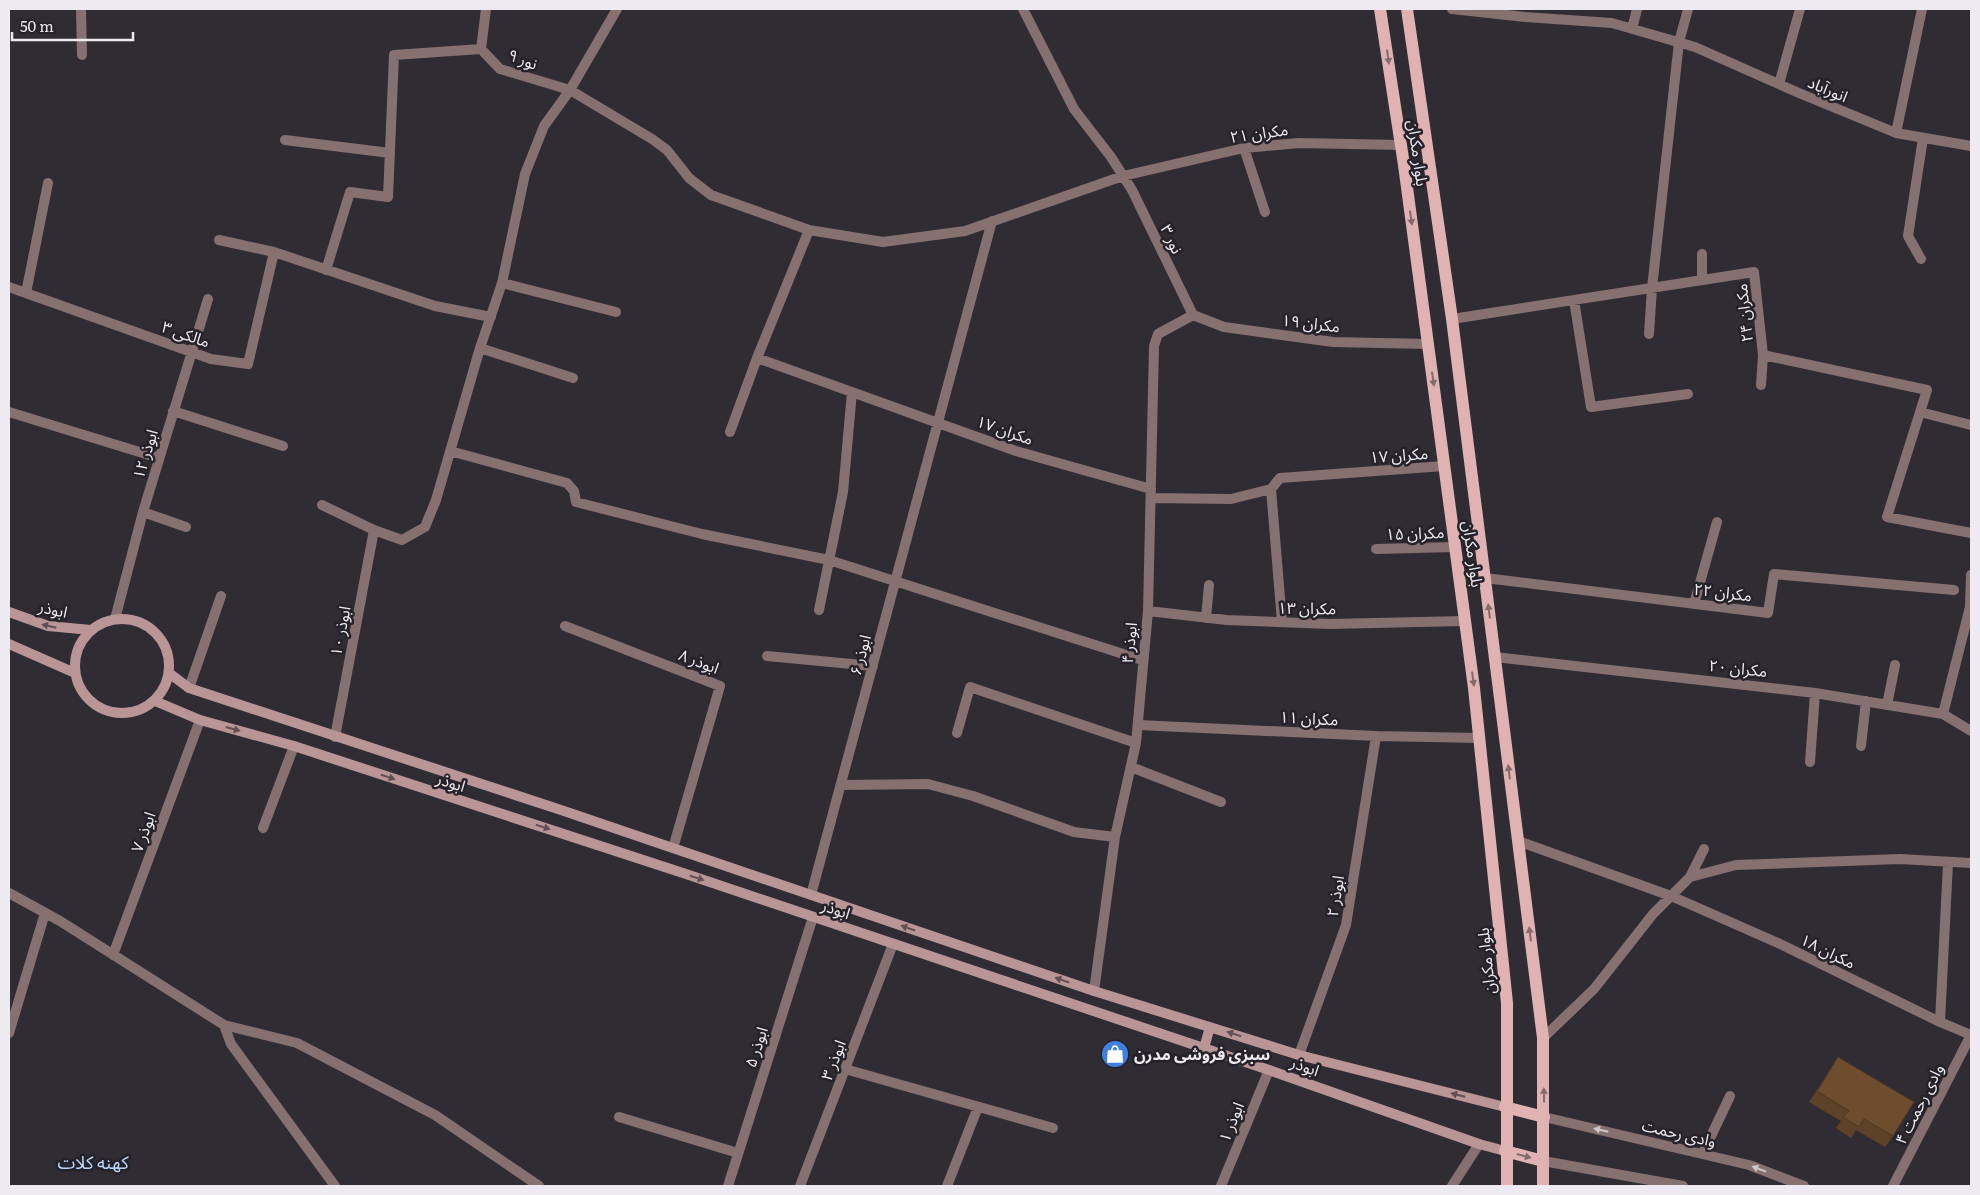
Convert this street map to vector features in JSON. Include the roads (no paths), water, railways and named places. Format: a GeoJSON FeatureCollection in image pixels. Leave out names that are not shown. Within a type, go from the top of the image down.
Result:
{"type":"FeatureCollection","features":[{"type":"Feature","properties":{"kind":"main road","name":"بلوار مکران"},"geometry":{"type":"LineString","coordinates":[[1380,9],[1401,145],[1480,738],[1506,1004],[1505,1151]]}},
{"type":"Feature","properties":{"kind":"main road"},"geometry":{"type":"LineString","coordinates":[[1407,9],[1452,318],[1543,1038],[1543,1186]]}},
{"type":"Feature","properties":{"kind":"main road","name":"ابوذر"},"geometry":{"type":"LineString","coordinates":[[9,612],[48,626],[91,630]]}},
{"type":"Feature","properties":{"kind":"main road"},"geometry":{"type":"LineString","coordinates":[[121,618],[137,621],[152,629],[163,641],[169,657],[169,673],[164,689],[154,701],[142,709],[128,713],[114,713],[100,708],[88,699],[80,687],[75,673],[75,658],[81,643],[91,630],[105,621],[115,620],[121,618]]}},
{"type":"Feature","properties":{"kind":"main road"},"geometry":{"type":"LineString","coordinates":[[9,644],[75,673]]}},
{"type":"Feature","properties":{"kind":"main road","name":"ابوذر"},"geometry":{"type":"LineString","coordinates":[[169,673],[189,688],[672,848],[1094,991],[1299,1055],[1505,1107]]}},
{"type":"Feature","properties":{"kind":"main road","name":"ابوذر"},"geometry":{"type":"LineString","coordinates":[[154,701],[200,720],[294,746],[813,917],[1269,1070],[1479,1144],[1505,1151]]}},
{"type":"Feature","properties":{"kind":"main road"},"geometry":{"type":"LineString","coordinates":[[1204,1048],[1210,1027]]}},
{"type":"Feature","properties":{"kind":"main road"},"geometry":{"type":"LineString","coordinates":[[1505,1107],[1544,1117]]}},
{"type":"Feature","properties":{"kind":"main road"},"geometry":{"type":"LineString","coordinates":[[1506,1186],[1505,1151],[1543,1162]]}},
{"type":"Feature","properties":{"kind":"street"},"geometry":{"type":"LineString","coordinates":[[81,9],[82,55]]}},
{"type":"Feature","properties":{"kind":"street"},"geometry":{"type":"LineString","coordinates":[[326,270],[350,192],[388,197],[394,55],[481,49],[486,9]]}},
{"type":"Feature","properties":{"kind":"street"},"geometry":{"type":"LineString","coordinates":[[322,505],[374,530],[402,540],[425,527],[436,500],[480,348],[502,283],[526,174],[544,126],[570,90],[616,9]]}},
{"type":"Feature","properties":{"kind":"street","name":"نور ۳"},"geometry":{"type":"LineString","coordinates":[[1024,9],[1074,109],[1111,157],[1132,190],[1193,315]]}},
{"type":"Feature","properties":{"kind":"street","name":"انورآباد"},"geometry":{"type":"LineString","coordinates":[[1452,9],[1524,17],[1612,23],[1632,28],[1696,46],[1779,84],[1896,133],[1971,146]]}},
{"type":"Feature","properties":{"kind":"street"},"geometry":{"type":"LineString","coordinates":[[1632,28],[1637,9]]}},
{"type":"Feature","properties":{"kind":"street"},"geometry":{"type":"LineString","coordinates":[[1649,334],[1652,288],[1679,42],[1688,9]]}},
{"type":"Feature","properties":{"kind":"street"},"geometry":{"type":"LineString","coordinates":[[1779,84],[1800,9]]}},
{"type":"Feature","properties":{"kind":"street"},"geometry":{"type":"LineString","coordinates":[[1896,133],[1922,9]]}},
{"type":"Feature","properties":{"kind":"street","name":"نور ۹"},"geometry":{"type":"LineString","coordinates":[[481,49],[500,69],[570,90],[652,138],[667,150],[689,178],[711,195],[809,230]]}},
{"type":"Feature","properties":{"kind":"street"},"geometry":{"type":"LineString","coordinates":[[1921,259],[1908,236],[1924,138]]}},
{"type":"Feature","properties":{"kind":"street"},"geometry":{"type":"LineString","coordinates":[[285,140],[390,154]]}},
{"type":"Feature","properties":{"kind":"street","name":"مکران ۲۱"},"geometry":{"type":"LineString","coordinates":[[809,230],[883,242],[966,231],[1123,176],[1244,148],[1299,143],[1401,145]]}},
{"type":"Feature","properties":{"kind":"street"},"geometry":{"type":"LineString","coordinates":[[1244,148],[1265,212]]}},
{"type":"Feature","properties":{"kind":"street"},"geometry":{"type":"LineString","coordinates":[[26,293],[48,183]]}},
{"type":"Feature","properties":{"kind":"street","name":"ابوذر ۶"},"geometry":{"type":"LineString","coordinates":[[811,895],[992,221]]}},
{"type":"Feature","properties":{"kind":"street"},"geometry":{"type":"LineString","coordinates":[[730,432],[757,358],[809,230]]}},
{"type":"Feature","properties":{"kind":"street"},"geometry":{"type":"LineString","coordinates":[[219,240],[274,252],[435,306],[491,317]]}},
{"type":"Feature","properties":{"kind":"street","name":"مالکی ۳"},"geometry":{"type":"LineString","coordinates":[[9,288],[211,359],[248,364],[274,252]]}},
{"type":"Feature","properties":{"kind":"street"},"geometry":{"type":"LineString","coordinates":[[1702,254],[1702,280]]}},
{"type":"Feature","properties":{"kind":"street","name":"مکران ۲۴"},"geometry":{"type":"LineString","coordinates":[[1452,318],[1754,272],[1763,355],[1928,390],[1887,517],[1971,533]]}},
{"type":"Feature","properties":{"kind":"street"},"geometry":{"type":"LineString","coordinates":[[502,283],[616,312]]}},
{"type":"Feature","properties":{"kind":"street","name":"ابوذر ۱۲"},"geometry":{"type":"LineString","coordinates":[[115,620],[143,512],[208,299]]}},
{"type":"Feature","properties":{"kind":"street"},"geometry":{"type":"LineString","coordinates":[[1574,300],[1591,407],[1688,394]]}},
{"type":"Feature","properties":{"kind":"street","name":"مکران ۱۹"},"geometry":{"type":"LineString","coordinates":[[1193,315],[1224,327],[1333,342],[1428,344]]}},
{"type":"Feature","properties":{"kind":"street","name":"ابوذر ۴"},"geometry":{"type":"LineString","coordinates":[[1094,991],[1115,837],[1136,743],[1138,725],[1142,660],[1148,611],[1154,346],[1158,334],[1193,315]]}},
{"type":"Feature","properties":{"kind":"street"},"geometry":{"type":"LineString","coordinates":[[480,348],[573,378]]}},
{"type":"Feature","properties":{"kind":"street"},"geometry":{"type":"LineString","coordinates":[[1761,385],[1763,355]]}},
{"type":"Feature","properties":{"kind":"street","name":"مکران ۱۷"},"geometry":{"type":"LineString","coordinates":[[757,358],[1016,451],[1151,494],[1231,499],[1271,488],[1280,478],[1444,466]]}},
{"type":"Feature","properties":{"kind":"street"},"geometry":{"type":"LineString","coordinates":[[819,610],[843,492],[852,392]]}},
{"type":"Feature","properties":{"kind":"street"},"geometry":{"type":"LineString","coordinates":[[173,410],[283,446]]}},
{"type":"Feature","properties":{"kind":"street"},"geometry":{"type":"LineString","coordinates":[[9,412],[159,458]]}},
{"type":"Feature","properties":{"kind":"street"},"geometry":{"type":"LineString","coordinates":[[1920,412],[1971,425]]}},
{"type":"Feature","properties":{"kind":"street"},"geometry":{"type":"LineString","coordinates":[[450,450],[567,483],[574,491],[576,502],[702,534],[829,560],[1142,660]]}},
{"type":"Feature","properties":{"kind":"street"},"geometry":{"type":"LineString","coordinates":[[1271,488],[1282,622]]}},
{"type":"Feature","properties":{"kind":"street"},"geometry":{"type":"LineString","coordinates":[[143,512],[186,527]]}},
{"type":"Feature","properties":{"kind":"street"},"geometry":{"type":"LineString","coordinates":[[1694,604],[1717,522]]}},
{"type":"Feature","properties":{"kind":"street","name":"ابوذر ۱۰"},"geometry":{"type":"LineString","coordinates":[[335,737],[374,530]]}},
{"type":"Feature","properties":{"kind":"street","name":"مکران ۱۵"},"geometry":{"type":"LineString","coordinates":[[1376,549],[1455,547]]}},
{"type":"Feature","properties":{"kind":"street","name":"مکران ۲۲"},"geometry":{"type":"LineString","coordinates":[[1485,578],[1768,613],[1774,574],[1954,590]]}},
{"type":"Feature","properties":{"kind":"street"},"geometry":{"type":"LineString","coordinates":[[1943,714],[1970,607],[1971,575]]}},
{"type":"Feature","properties":{"kind":"street"},"geometry":{"type":"LineString","coordinates":[[1206,618],[1208,585]]}},
{"type":"Feature","properties":{"kind":"street"},"geometry":{"type":"LineString","coordinates":[[189,688],[221,596]]}},
{"type":"Feature","properties":{"kind":"street","name":"مکران ۱۳"},"geometry":{"type":"LineString","coordinates":[[1148,611],[1206,618],[1330,624],[1465,621]]}},
{"type":"Feature","properties":{"kind":"street","name":"ابوذر ۸"},"geometry":{"type":"LineString","coordinates":[[564,626],[720,686],[672,848]]}},
{"type":"Feature","properties":{"kind":"street"},"geometry":{"type":"LineString","coordinates":[[767,656],[873,666]]}},
{"type":"Feature","properties":{"kind":"street","name":"مکران ۲۰"},"geometry":{"type":"LineString","coordinates":[[1495,657],[1815,693],[1943,714],[1971,731]]}},
{"type":"Feature","properties":{"kind":"street"},"geometry":{"type":"LineString","coordinates":[[1887,705],[1895,665]]}},
{"type":"Feature","properties":{"kind":"street"},"geometry":{"type":"LineString","coordinates":[[957,734],[970,688],[1136,743]]}},
{"type":"Feature","properties":{"kind":"street"},"geometry":{"type":"LineString","coordinates":[[1810,762],[1815,693]]}},
{"type":"Feature","properties":{"kind":"street"},"geometry":{"type":"LineString","coordinates":[[1861,746],[1866,701]]}},
{"type":"Feature","properties":{"kind":"street","name":"ابوذر ۷"},"geometry":{"type":"LineString","coordinates":[[113,954],[200,720]]}},
{"type":"Feature","properties":{"kind":"street","name":"مکران ۱۱"},"geometry":{"type":"LineString","coordinates":[[1138,725],[1376,736],[1480,738]]}},
{"type":"Feature","properties":{"kind":"street","name":"ابوذر ۲"},"geometry":{"type":"LineString","coordinates":[[1299,1055],[1346,925],[1376,736]]}},
{"type":"Feature","properties":{"kind":"street"},"geometry":{"type":"LineString","coordinates":[[264,828],[294,746]]}},
{"type":"Feature","properties":{"kind":"street"},"geometry":{"type":"LineString","coordinates":[[1131,767],[1221,802]]}},
{"type":"Feature","properties":{"kind":"street"},"geometry":{"type":"LineString","coordinates":[[841,785],[928,784],[973,796],[1074,832],[1115,837]]}},
{"type":"Feature","properties":{"kind":"street","name":"مکران ۱۸"},"geometry":{"type":"LineString","coordinates":[[1518,841],[1671,896],[1778,943],[1940,1022],[1971,1035]]}},
{"type":"Feature","properties":{"kind":"street"},"geometry":{"type":"LineString","coordinates":[[1543,1038],[1594,989],[1653,914],[1690,877],[1704,849]]}},
{"type":"Feature","properties":{"kind":"street"},"geometry":{"type":"LineString","coordinates":[[1690,877],[1736,865],[1900,859],[1971,863]]}},
{"type":"Feature","properties":{"kind":"street"},"geometry":{"type":"LineString","coordinates":[[1940,1022],[1948,862]]}},
{"type":"Feature","properties":{"kind":"street"},"geometry":{"type":"LineString","coordinates":[[9,893],[113,954],[224,1025],[297,1043],[435,1115],[539,1186]]}},
{"type":"Feature","properties":{"kind":"street"},"geometry":{"type":"LineString","coordinates":[[9,1033],[45,913]]}},
{"type":"Feature","properties":{"kind":"street","name":"ابوذر ۵"},"geometry":{"type":"LineString","coordinates":[[728,1186],[813,917]]}},
{"type":"Feature","properties":{"kind":"street","name":"ابوذر ۳"},"geometry":{"type":"LineString","coordinates":[[800,1186],[893,944]]}},
{"type":"Feature","properties":{"kind":"street"},"geometry":{"type":"LineString","coordinates":[[224,1025],[231,1044],[335,1186]]}},
{"type":"Feature","properties":{"kind":"street","name":"وادی رحمت ۴"},"geometry":{"type":"LineString","coordinates":[[1894,1186],[1971,1035]]}},
{"type":"Feature","properties":{"kind":"street"},"geometry":{"type":"LineString","coordinates":[[845,1069],[1053,1128]]}},
{"type":"Feature","properties":{"kind":"street","name":"ابوذر ۱"},"geometry":{"type":"LineString","coordinates":[[1221,1186],[1269,1070]]}},
{"type":"Feature","properties":{"kind":"street"},"geometry":{"type":"LineString","coordinates":[[1703,1153],[1730,1096]]}},
{"type":"Feature","properties":{"kind":"street"},"geometry":{"type":"LineString","coordinates":[[947,1186],[978,1107]]}},
{"type":"Feature","properties":{"kind":"street"},"geometry":{"type":"LineString","coordinates":[[619,1117],[738,1153]]}},
{"type":"Feature","properties":{"kind":"street","name":"وادی رحمت"},"geometry":{"type":"LineString","coordinates":[[1544,1117],[1749,1165],[1804,1186]]}},
{"type":"Feature","properties":{"kind":"street"},"geometry":{"type":"LineString","coordinates":[[1452,1186],[1479,1144]]}},
{"type":"Feature","properties":{"kind":"street"},"geometry":{"type":"LineString","coordinates":[[1543,1162],[1684,1186]]}},
{"type":"Feature","properties":{"kind":"place","name":"سبزی فروشی مدرن"},"geometry":{"type":"Point","coordinates":[1115,1054]}},
{"type":"Feature","properties":{"kind":"district","name":"کهنه کلات"},"geometry":{"type":"Point","coordinates":[93,1163]}}]}
